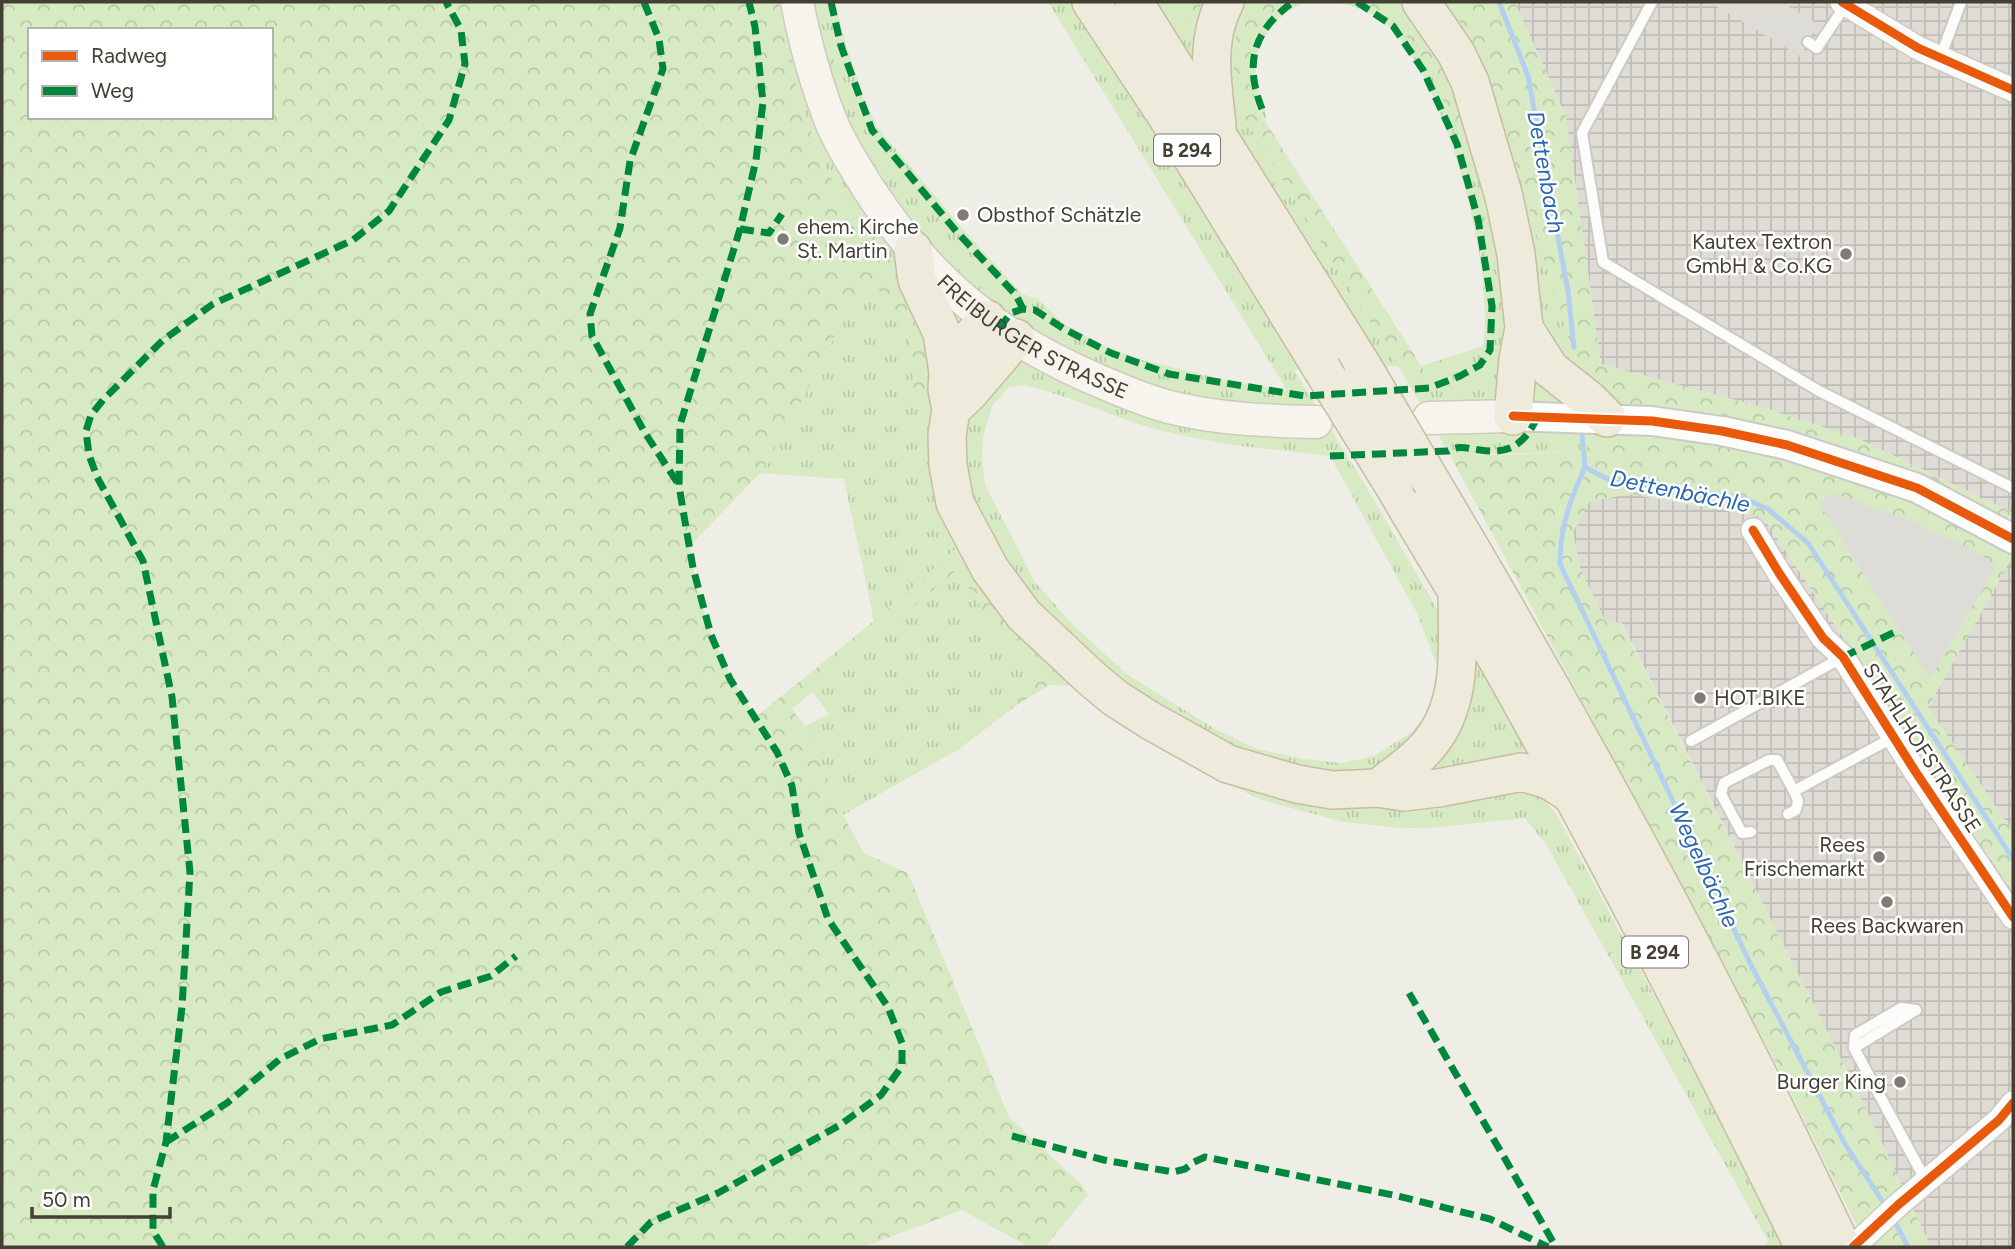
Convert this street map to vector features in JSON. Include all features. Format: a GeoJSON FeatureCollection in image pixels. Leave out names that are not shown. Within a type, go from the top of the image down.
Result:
{"type":"FeatureCollection","features":[{"type":"Feature","properties":{"kind":"highway","name":"B 294"},"geometry":{"type":"LineString","coordinates":[[1091,2],[1166,115],[1394,486],[1514,688],[1737,1110],[1807,1227],[1842,1247]]}},
{"type":"Feature","properties":{"kind":"highway","name":"B 294"},"geometry":{"type":"LineString","coordinates":[[1134,2],[1363,367],[1487,575],[1635,842],[1728,1017],[1807,1227]]}},
{"type":"Feature","properties":{"kind":"highway"},"geometry":{"type":"LineString","coordinates":[[1217,131],[1210,52],[1216,22],[1225,2]]}},
{"type":"Feature","properties":{"kind":"highway"},"geometry":{"type":"LineString","coordinates":[[1421,2],[1456,53],[1480,113],[1504,197],[1517,254],[1531,340],[1525,416]]}},
{"type":"Feature","properties":{"kind":"highway"},"geometry":{"type":"LineString","coordinates":[[913,250],[917,280],[942,333],[951,410],[947,435],[948,465],[955,503],[990,569],[1024,615],[1115,698],[1228,764],[1297,784],[1332,790],[1378,788],[1403,792],[1522,772],[1549,780],[1572,795]]}},
{"type":"Feature","properties":{"kind":"highway"},"geometry":{"type":"LineString","coordinates":[[948,372],[964,346],[1001,329]]}},
{"type":"Feature","properties":{"kind":"highway"},"geometry":{"type":"LineString","coordinates":[[951,410],[969,393],[1001,329]]}},
{"type":"Feature","properties":{"kind":"highway"},"geometry":{"type":"LineString","coordinates":[[1531,340],[1550,369],[1607,418]]}},
{"type":"Feature","properties":{"kind":"highway"},"geometry":{"type":"LineString","coordinates":[[1378,788],[1424,750],[1445,721],[1452,702],[1456,676],[1457,594]]}},
{"type":"Feature","properties":{"kind":"main road","name":"FREIBURGER STRASSE"},"geometry":{"type":"LineString","coordinates":[[797,2],[817,83],[847,155],[913,250],[963,301],[1001,329],[1078,373],[1168,407],[1232,418],[1316,422]]}},
{"type":"Feature","properties":{"kind":"main road"},"geometry":{"type":"LineString","coordinates":[[1429,418],[1525,416]]}},
{"type":"Feature","properties":{"kind":"street"},"geometry":{"type":"LineString","coordinates":[[1844,3],[1918,48],[2013,90]]}},
{"type":"Feature","properties":{"kind":"street"},"geometry":{"type":"LineString","coordinates":[[1525,416],[1652,421],[1722,431],[1787,445],[1917,488],[2013,539]]}},
{"type":"Feature","properties":{"kind":"street","name":"STAHLHOFSTRASSE"},"geometry":{"type":"LineString","coordinates":[[1754,530],[1823,638],[1843,657],[2013,917]]}},
{"type":"Feature","properties":{"kind":"street"},"geometry":{"type":"LineString","coordinates":[[1853,1247],[1926,1181],[2008,1120]]}},
{"type":"Feature","properties":{"kind":"lane"},"geometry":{"type":"LineString","coordinates":[[1652,2],[1582,133],[1603,262],[1819,391],[2013,488]]}},
{"type":"Feature","properties":{"kind":"lane"},"geometry":{"type":"LineString","coordinates":[[1940,58],[1961,2]]}},
{"type":"Feature","properties":{"kind":"lane"},"geometry":{"type":"LineString","coordinates":[[1808,42],[1817,48],[1844,3]]}},
{"type":"Feature","properties":{"kind":"lane"},"geometry":{"type":"LineString","coordinates":[[1691,741],[1843,657]]}},
{"type":"Feature","properties":{"kind":"lane"},"geometry":{"type":"LineString","coordinates":[[1794,791],[1894,737]]}},
{"type":"Feature","properties":{"kind":"lane"},"geometry":{"type":"LineString","coordinates":[[1751,832],[1742,833],[1721,794],[1724,783],[1769,760],[1777,760],[1798,801],[1796,810],[1788,814]]}},
{"type":"Feature","properties":{"kind":"lane"},"geometry":{"type":"LineString","coordinates":[[1916,1010],[1854,1048],[1926,1181]]}},
{"type":"Feature","properties":{"kind":"shaded area"},"geometry":{"type":"Polygon","coordinates":[[[1515,2],[2013,2],[2013,513],[1859,439],[1765,408],[1601,364],[1566,117],[1515,2]]]}},
{"type":"Feature","properties":{"kind":"shaded area"},"geometry":{"type":"Polygon","coordinates":[[[1709,2],[1781,2],[1818,24],[1800,56],[1709,2]]]}},
{"type":"Feature","properties":{"kind":"shaded area"},"geometry":{"type":"Polygon","coordinates":[[[1833,493],[1910,521],[1997,565],[1930,679],[1819,503],[1833,493]]]}},
{"type":"Feature","properties":{"kind":"shaded area"},"geometry":{"type":"Polygon","coordinates":[[[1630,494],[1763,517],[2013,892],[2013,1247],[1931,1247],[1863,1103],[1622,623],[1605,621],[1580,568],[1573,532],[1590,501],[1630,494]]]}},
{"type":"Feature","properties":{"kind":"shaded area"},"geometry":{"type":"Polygon","coordinates":[[[2013,556],[2013,832],[1928,707],[2013,556]]]}},
{"type":"Feature","properties":{"kind":"green space"},"geometry":{"type":"Polygon","coordinates":[[[2,2],[779,2],[788,56],[805,115],[823,163],[855,220],[892,263],[920,310],[930,338],[934,415],[915,398],[907,326],[873,283],[836,334],[792,420],[760,473],[690,546],[699,593],[712,636],[731,676],[756,717],[874,621],[960,545],[1082,686],[1049,685],[1017,705],[1013,697],[1039,679],[991,624],[957,570],[792,709],[805,726],[843,815],[864,853],[908,873],[1009,1117],[1081,1184],[1088,1195],[1045,1247],[1029,1247],[962,1210],[866,1246],[2,1247],[2,2]]]}},
{"type":"Feature","properties":{"kind":"green space"},"geometry":{"type":"Polygon","coordinates":[[[779,2],[835,2],[864,99],[877,127],[961,227],[1022,294],[1038,299],[1064,324],[1100,344],[1138,359],[1233,382],[1287,390],[1048,2],[1175,2],[1191,32],[1209,2],[1248,2],[1234,47],[1237,89],[1246,121],[1398,366],[1294,370],[1367,488],[1444,621],[1472,649],[1534,759],[1542,797],[1557,815],[1789,1247],[1765,1247],[1768,1241],[1547,846],[1525,818],[1430,828],[1398,828],[1344,822],[1262,800],[1182,761],[1110,714],[960,545],[874,621],[844,479],[760,473],[792,420],[836,334],[873,282],[908,326],[934,414],[892,263],[855,220],[823,163],[805,115],[788,56],[779,2]],[[1023,385],[1009,387],[992,406],[983,437],[985,485],[1035,582],[1073,625],[1128,675],[1215,729],[1257,749],[1304,759],[1342,763],[1374,756],[1412,732],[1431,708],[1438,686],[1438,668],[1417,613],[1330,456],[1237,445],[1168,432],[1023,385]]]}},
{"type":"Feature","properties":{"kind":"green space"},"geometry":{"type":"Polygon","coordinates":[[[1175,2],[1209,2],[1191,32],[1175,2]]]}},
{"type":"Feature","properties":{"kind":"green space"},"geometry":{"type":"Polygon","coordinates":[[[1248,2],[1285,2],[1270,11],[1257,31],[1249,57],[1249,86],[1256,107],[1429,378],[1407,381],[1246,121],[1237,89],[1234,47],[1248,2]]]}},
{"type":"Feature","properties":{"kind":"green space"},"geometry":{"type":"Polygon","coordinates":[[[1285,2],[1308,2],[1296,6],[1276,21],[1258,53],[1256,78],[1266,121],[1249,87],[1249,57],[1254,35],[1264,17],[1285,2]]]}},
{"type":"Feature","properties":{"kind":"green space"},"geometry":{"type":"Polygon","coordinates":[[[1336,2],[1365,2],[1397,22],[1428,65],[1463,143],[1406,7],[1400,2],[1449,2],[1487,69],[1592,382],[1588,400],[1587,452],[1461,454],[1451,457],[1407,381],[1429,378],[1422,366],[1483,346],[1485,312],[1482,272],[1474,227],[1449,135],[1432,93],[1412,57],[1380,19],[1359,8],[1336,2]]]}},
{"type":"Feature","properties":{"kind":"green space"},"geometry":{"type":"Polygon","coordinates":[[[1365,2],[1400,2],[1406,7],[1449,71],[1475,141],[1462,143],[1428,65],[1397,23],[1365,2]]]}},
{"type":"Feature","properties":{"kind":"green space"},"geometry":{"type":"Polygon","coordinates":[[[1449,2],[1515,2],[1566,117],[1601,364],[1765,408],[1859,439],[2013,513],[2013,556],[1928,707],[2013,832],[2013,892],[1763,517],[1630,494],[1590,501],[1573,532],[1580,568],[1605,621],[1621,623],[1863,1103],[1931,1247],[1867,1247],[1779,1069],[1451,457],[1461,454],[1587,452],[1588,399],[1592,382],[1572,352],[1487,69],[1449,2]]]}},
{"type":"Feature","properties":{"kind":"green space"},"geometry":{"type":"Polygon","coordinates":[[[957,569],[991,624],[1040,679],[1013,697],[1017,705],[959,749],[843,815],[805,726],[829,714],[813,692],[957,569]]]}},
{"type":"Feature","properties":{"kind":"waterway","name":"Dettenbach"},"geometry":{"type":"LineString","coordinates":[[1499,2],[1528,76],[1568,291],[1574,347]]}},
{"type":"Feature","properties":{"kind":"waterway","name":"Dettenbach"},"geometry":{"type":"LineString","coordinates":[[1582,435],[1585,467]]}},
{"type":"Feature","properties":{"kind":"waterway","name":"Wegelbächle"},"geometry":{"type":"LineString","coordinates":[[1585,467],[1567,514],[1560,564],[1752,967],[1845,1144],[1886,1207]]}},
{"type":"Feature","properties":{"kind":"waterway","name":"Dettenbächle"},"geometry":{"type":"LineString","coordinates":[[1585,467],[1613,482],[1740,497],[1768,509],[1808,543],[2013,859]]}},
{"type":"Feature","properties":{"kind":"waterway","name":"Wegelbächle"},"geometry":{"type":"LineString","coordinates":[[1893,1218],[1908,1247]]}},
{"type":"Feature","properties":{"kind":"marked path"},"geometry":{"type":"LineString","coordinates":[[163,1247],[153,1231],[153,1190],[166,1142],[182,1007],[190,872],[172,697],[143,561],[97,477],[89,455],[86,431],[91,415],[103,400],[163,340],[213,304],[353,240],[389,211],[449,120],[465,64],[461,30],[446,2]]}},
{"type":"Feature","properties":{"kind":"marked path"},"geometry":{"type":"LineString","coordinates":[[644,2],[659,39],[663,69],[630,161],[620,228],[590,314],[592,336],[645,433],[679,485]]}},
{"type":"Feature","properties":{"kind":"marked path"},"geometry":{"type":"LineString","coordinates":[[627,1247],[651,1222],[718,1193],[840,1125],[881,1095],[902,1066],[902,1043],[888,1007],[828,919],[799,833],[792,786],[777,752],[730,679],[711,635],[693,568],[679,485],[680,425],[740,229],[756,160],[763,102],[755,27],[749,2]]}},
{"type":"Feature","properties":{"kind":"marked path"},"geometry":{"type":"LineString","coordinates":[[831,2],[841,46],[872,130],[956,231],[1016,295],[1023,309]]}},
{"type":"Feature","properties":{"kind":"marked path"},"geometry":{"type":"LineString","coordinates":[[1262,109],[1254,77],[1256,49],[1269,24],[1293,2]]}},
{"type":"Feature","properties":{"kind":"marked path"},"geometry":{"type":"LineString","coordinates":[[999,328],[1011,313],[1023,309],[1035,310],[1064,329],[1111,353],[1169,374],[1305,396],[1429,388],[1480,365],[1490,350],[1492,306],[1478,219],[1457,144],[1423,70],[1393,26],[1357,2]]}},
{"type":"Feature","properties":{"kind":"marked path"},"geometry":{"type":"LineString","coordinates":[[740,229],[769,233],[782,214]]}},
{"type":"Feature","properties":{"kind":"marked path"},"geometry":{"type":"LineString","coordinates":[[1330,456],[1448,451],[1461,447],[1500,451],[1509,449],[1522,440],[1538,416]]}},
{"type":"Feature","properties":{"kind":"marked path"},"geometry":{"type":"LineString","coordinates":[[1843,657],[1899,630]]}},
{"type":"Feature","properties":{"kind":"marked path"},"geometry":{"type":"LineString","coordinates":[[166,1142],[227,1103],[280,1059],[320,1039],[392,1025],[441,992],[491,976],[516,956]]}},
{"type":"Feature","properties":{"kind":"marked path"},"geometry":{"type":"LineString","coordinates":[[1409,993],[1556,1247]]}},
{"type":"Feature","properties":{"kind":"marked path"},"geometry":{"type":"LineString","coordinates":[[1012,1136],[1104,1160],[1173,1172],[1185,1169],[1205,1157],[1398,1196],[1490,1219],[1548,1247]]}},
{"type":"Feature","properties":{"kind":"cycle path"},"geometry":{"type":"LineString","coordinates":[[1842,2],[1918,48],[2013,90]]}},
{"type":"Feature","properties":{"kind":"cycle path"},"geometry":{"type":"LineString","coordinates":[[1513,416],[1652,421],[1722,431],[1787,445],[1917,488],[2013,539]]}},
{"type":"Feature","properties":{"kind":"cycle path"},"geometry":{"type":"LineString","coordinates":[[1753,530],[1823,638],[1843,657],[1915,771],[2013,917]]}},
{"type":"Feature","properties":{"kind":"cycle path"},"geometry":{"type":"LineString","coordinates":[[1853,1247],[1898,1205],[1999,1120],[2013,1103]]}},
{"type":"Feature","properties":{"kind":"place","name":"Obsthof Schätzle"},"geometry":{"type":"Point","coordinates":[963,215]}},
{"type":"Feature","properties":{"kind":"place","name":"ehem. Kirche St. Martin"},"geometry":{"type":"Point","coordinates":[783,239]}},
{"type":"Feature","properties":{"kind":"place","name":"Kautex Textron GmbH & Co.KG"},"geometry":{"type":"Point","coordinates":[1846,254]}},
{"type":"Feature","properties":{"kind":"place","name":"HOT.BIKE"},"geometry":{"type":"Point","coordinates":[1700,698]}},
{"type":"Feature","properties":{"kind":"place","name":"Rees Frischemarkt"},"geometry":{"type":"Point","coordinates":[1879,857]}},
{"type":"Feature","properties":{"kind":"place","name":"Rees Backwaren"},"geometry":{"type":"Point","coordinates":[1887,902]}},
{"type":"Feature","properties":{"kind":"place","name":"Burger King"},"geometry":{"type":"Point","coordinates":[1900,1082]}}]}
